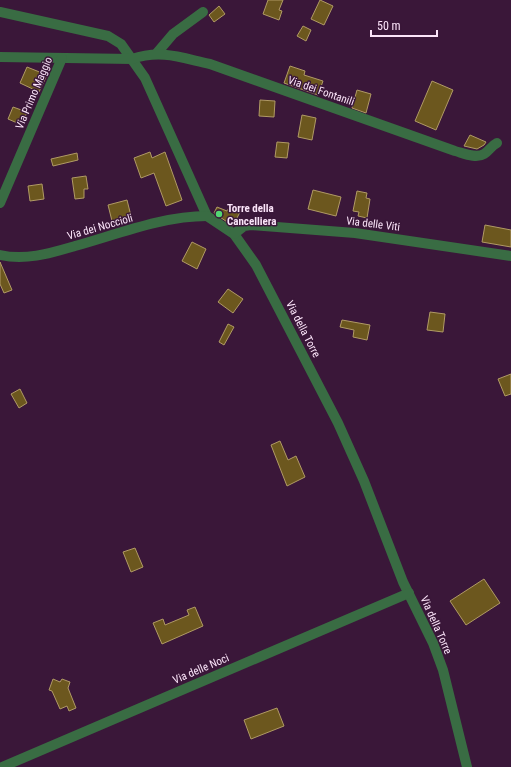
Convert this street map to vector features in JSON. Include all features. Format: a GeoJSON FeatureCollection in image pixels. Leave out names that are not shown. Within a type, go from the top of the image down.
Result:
{"type":"FeatureCollection","features":[{"type":"Feature","properties":{"kind":"street"},"geometry":{"type":"LineString","coordinates":[[0,12],[108,36],[121,44],[148,83],[207,216]]}},
{"type":"Feature","properties":{"kind":"street"},"geometry":{"type":"LineString","coordinates":[[156,54],[173,34],[203,12]]}},
{"type":"Feature","properties":{"kind":"street","name":"Via dei Fontanili"},"geometry":{"type":"LineString","coordinates":[[132,58],[156,54],[173,55],[210,64],[299,97],[398,129],[449,149],[475,156],[483,155],[490,147],[497,144]]}},
{"type":"Feature","properties":{"kind":"street"},"geometry":{"type":"LineString","coordinates":[[0,57],[62,58]]}},
{"type":"Feature","properties":{"kind":"street","name":"Via Primo Maggio"},"geometry":{"type":"LineString","coordinates":[[0,203],[62,58],[132,58]]}},
{"type":"Feature","properties":{"kind":"street","name":"Via dei Noccioli"},"geometry":{"type":"LineString","coordinates":[[0,255],[16,258],[39,256],[167,221],[191,216],[207,216]]}},
{"type":"Feature","properties":{"kind":"street","name":"Via della Torre"},"geometry":{"type":"LineString","coordinates":[[207,216],[234,234],[262,274],[338,422],[409,593],[430,635],[440,661],[467,767]]}},
{"type":"Feature","properties":{"kind":"street","name":"Via delle Viti"},"geometry":{"type":"LineString","coordinates":[[234,234],[244,226],[355,233],[511,256]]}},
{"type":"Feature","properties":{"kind":"street","name":"Via delle Noci"},"geometry":{"type":"LineString","coordinates":[[2,767],[409,593]]}},
{"type":"Feature","properties":{"kind":"building"},"geometry":{"type":"Polygon","coordinates":[[[268,0],[283,0],[279,10],[282,11],[279,20],[263,14],[268,0]]]}},
{"type":"Feature","properties":{"kind":"building"},"geometry":{"type":"Polygon","coordinates":[[[320,0],[333,6],[324,25],[311,19],[320,0]]]}},
{"type":"Feature","properties":{"kind":"building"},"geometry":{"type":"Polygon","coordinates":[[[219,6],[225,14],[214,22],[209,15],[219,6]]]}},
{"type":"Feature","properties":{"kind":"building"},"geometry":{"type":"Polygon","coordinates":[[[303,26],[311,30],[306,41],[297,36],[303,26]]]}},
{"type":"Feature","properties":{"kind":"building"},"geometry":{"type":"Polygon","coordinates":[[[290,66],[305,71],[304,75],[323,81],[318,95],[284,83],[290,66]]]}},
{"type":"Feature","properties":{"kind":"building"},"geometry":{"type":"Polygon","coordinates":[[[27,67],[47,75],[39,92],[20,83],[27,67]]]}},
{"type":"Feature","properties":{"kind":"building"},"geometry":{"type":"Polygon","coordinates":[[[432,81],[453,90],[436,130],[415,121],[432,81]]]}},
{"type":"Feature","properties":{"kind":"building"},"geometry":{"type":"Polygon","coordinates":[[[357,90],[371,94],[366,113],[352,108],[357,90]]]}},
{"type":"Feature","properties":{"kind":"building"},"geometry":{"type":"Polygon","coordinates":[[[260,100],[275,101],[274,117],[259,116],[260,100]]]}},
{"type":"Feature","properties":{"kind":"building"},"geometry":{"type":"Polygon","coordinates":[[[13,107],[27,112],[22,125],[8,119],[13,107]]]}},
{"type":"Feature","properties":{"kind":"building"},"geometry":{"type":"Polygon","coordinates":[[[302,115],[316,118],[312,140],[298,137],[302,115]]]}},
{"type":"Feature","properties":{"kind":"building"},"geometry":{"type":"Polygon","coordinates":[[[470,135],[486,142],[477,149],[464,146],[470,135]]]}},
{"type":"Feature","properties":{"kind":"building"},"geometry":{"type":"Polygon","coordinates":[[[277,142],[289,143],[287,158],[275,157],[277,142]]]}},
{"type":"Feature","properties":{"kind":"building"},"geometry":{"type":"Polygon","coordinates":[[[150,152],[152,158],[165,152],[182,200],[166,206],[154,173],[141,178],[134,158],[150,152]]]}},
{"type":"Feature","properties":{"kind":"building"},"geometry":{"type":"Polygon","coordinates":[[[77,153],[78,160],[53,166],[51,159],[77,153]]]}},
{"type":"Feature","properties":{"kind":"building"},"geometry":{"type":"Polygon","coordinates":[[[86,176],[88,189],[84,189],[84,198],[75,199],[72,178],[86,176]]]}},
{"type":"Feature","properties":{"kind":"building"},"geometry":{"type":"Polygon","coordinates":[[[42,184],[44,199],[30,201],[28,186],[42,184]]]}},
{"type":"Feature","properties":{"kind":"building"},"geometry":{"type":"Polygon","coordinates":[[[313,190],[341,197],[336,216],[308,209],[313,190]]]}},
{"type":"Feature","properties":{"kind":"building"},"geometry":{"type":"Polygon","coordinates":[[[357,191],[367,193],[366,198],[370,199],[367,218],[358,216],[359,212],[353,211],[357,191]]]}},
{"type":"Feature","properties":{"kind":"building"},"geometry":{"type":"Polygon","coordinates":[[[127,200],[131,216],[112,221],[108,205],[127,200]]]}},
{"type":"Feature","properties":{"kind":"building"},"geometry":{"type":"Polygon","coordinates":[[[231,204],[241,210],[233,226],[214,213],[217,207],[227,211],[231,204]]]}},
{"type":"Feature","properties":{"kind":"building"},"geometry":{"type":"Polygon","coordinates":[[[485,225],[511,230],[511,247],[482,242],[485,225]]]}},
{"type":"Feature","properties":{"kind":"building"},"geometry":{"type":"Polygon","coordinates":[[[192,242],[206,249],[197,269],[182,261],[192,242]]]}},
{"type":"Feature","properties":{"kind":"building"},"geometry":{"type":"Polygon","coordinates":[[[0,262],[12,290],[4,293],[0,284],[0,262]]]}},
{"type":"Feature","properties":{"kind":"building"},"geometry":{"type":"Polygon","coordinates":[[[228,289],[243,299],[233,313],[218,302],[228,289]]]}},
{"type":"Feature","properties":{"kind":"building"},"geometry":{"type":"Polygon","coordinates":[[[430,312],[445,314],[443,332],[427,330],[430,312]]]}},
{"type":"Feature","properties":{"kind":"building"},"geometry":{"type":"Polygon","coordinates":[[[342,320],[370,325],[367,340],[353,337],[354,330],[340,327],[342,320]]]}},
{"type":"Feature","properties":{"kind":"building"},"geometry":{"type":"Polygon","coordinates":[[[228,324],[234,327],[224,345],[219,342],[228,324]]]}},
{"type":"Feature","properties":{"kind":"building"},"geometry":{"type":"Polygon","coordinates":[[[511,374],[511,394],[505,396],[498,379],[511,374]]]}},
{"type":"Feature","properties":{"kind":"building"},"geometry":{"type":"Polygon","coordinates":[[[20,389],[27,403],[19,408],[11,394],[20,389]]]}},
{"type":"Feature","properties":{"kind":"building"},"geometry":{"type":"Polygon","coordinates":[[[280,441],[288,460],[296,456],[305,477],[287,486],[271,445],[280,441]]]}},
{"type":"Feature","properties":{"kind":"building"},"geometry":{"type":"Polygon","coordinates":[[[135,548],[143,567],[131,572],[123,552],[135,548]]]}},
{"type":"Feature","properties":{"kind":"building"},"geometry":{"type":"Polygon","coordinates":[[[484,579],[500,603],[466,625],[450,601],[484,579]]]}},
{"type":"Feature","properties":{"kind":"building"},"geometry":{"type":"Polygon","coordinates":[[[195,607],[203,626],[162,644],[153,623],[163,619],[165,625],[189,615],[187,610],[195,607]]]}},
{"type":"Feature","properties":{"kind":"building"},"geometry":{"type":"Polygon","coordinates":[[[53,679],[60,682],[62,679],[70,682],[68,688],[76,708],[69,711],[67,706],[60,709],[52,691],[49,690],[53,679]]]}},
{"type":"Feature","properties":{"kind":"building"},"geometry":{"type":"Polygon","coordinates":[[[277,708],[284,726],[251,739],[244,720],[277,708]]]}},
{"type":"Feature","properties":{"kind":"place","name":"Torre della Cancelliera"},"geometry":{"type":"Point","coordinates":[219,214]}}]}
